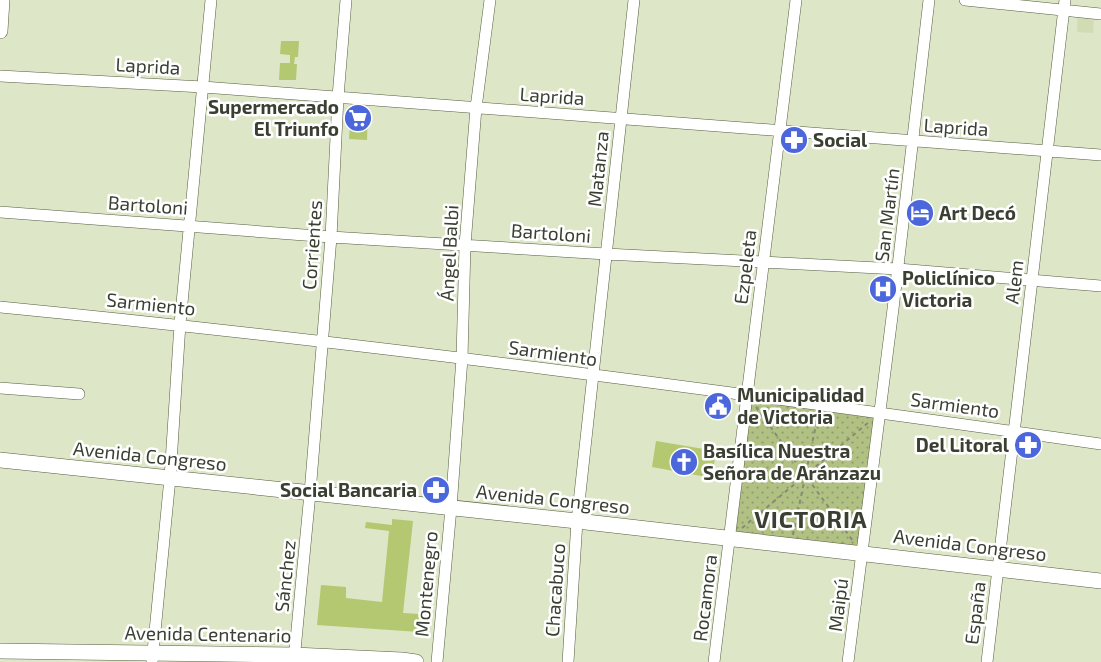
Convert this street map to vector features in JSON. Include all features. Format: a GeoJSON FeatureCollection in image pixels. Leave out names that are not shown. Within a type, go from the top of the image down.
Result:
{"type":"FeatureCollection","features":[{"type":"Feature","properties":{"kind":"street"},"geometry":{"type":"LineString","coordinates":[[0,31],[2,0]]}},
{"type":"Feature","properties":{"kind":"street"},"geometry":{"type":"LineString","coordinates":[[153,657],[170,478],[180,324],[211,0]]}},
{"type":"Feature","properties":{"kind":"street","name":"Corrientes"},"geometry":{"type":"LineString","coordinates":[[310,493],[331,237],[338,97],[346,0]]}},
{"type":"Feature","properties":{"kind":"street","name":"Ángel Balbi"},"geometry":{"type":"LineString","coordinates":[[451,508],[462,358],[465,245],[476,108],[490,0]]}},
{"type":"Feature","properties":{"kind":"street","name":"Matanza"},"geometry":{"type":"LineString","coordinates":[[577,520],[634,0]]}},
{"type":"Feature","properties":{"kind":"street","name":"Ezpeleta"},"geometry":{"type":"LineString","coordinates":[[730,538],[796,0]]}},
{"type":"Feature","properties":{"kind":"street","name":"San Martín"},"geometry":{"type":"LineString","coordinates":[[862,553],[898,269],[929,0]]}},
{"type":"Feature","properties":{"kind":"street"},"geometry":{"type":"LineString","coordinates":[[965,0],[1064,5],[1101,14]]}},
{"type":"Feature","properties":{"kind":"street","name":"Alem"},"geometry":{"type":"LineString","coordinates":[[998,569],[1064,5]]}},
{"type":"Feature","properties":{"kind":"street","name":"Laprida"},"geometry":{"type":"LineString","coordinates":[[0,76],[203,87],[1101,155]]}},
{"type":"Feature","properties":{"kind":"street","name":"Bartoloni"},"geometry":{"type":"LineString","coordinates":[[0,212],[331,237],[764,263],[898,269],[1101,286]]}},
{"type":"Feature","properties":{"kind":"street","name":"Sarmiento"},"geometry":{"type":"LineString","coordinates":[[0,307],[180,324],[462,358],[880,412],[1101,444]]}},
{"type":"Feature","properties":{"kind":"street"},"geometry":{"type":"LineString","coordinates":[[0,388],[79,394]]}},
{"type":"Feature","properties":{"kind":"street","name":"Avenida Congreso"},"geometry":{"type":"LineString","coordinates":[[0,460],[577,520],[1101,581]]}},
{"type":"Feature","properties":{"kind":"street","name":"Sánchez"},"geometry":{"type":"LineString","coordinates":[[294,658],[310,493]]}},
{"type":"Feature","properties":{"kind":"street","name":"Montenegro"},"geometry":{"type":"LineString","coordinates":[[437,662],[451,508]]}},
{"type":"Feature","properties":{"kind":"street","name":"Chacabuco"},"geometry":{"type":"LineString","coordinates":[[568,662],[577,520]]}},
{"type":"Feature","properties":{"kind":"street","name":"Rocamora"},"geometry":{"type":"LineString","coordinates":[[714,662],[730,538]]}},
{"type":"Feature","properties":{"kind":"street","name":"Maipú"},"geometry":{"type":"LineString","coordinates":[[848,662],[862,553]]}},
{"type":"Feature","properties":{"kind":"street","name":"España"},"geometry":{"type":"LineString","coordinates":[[987,662],[998,569]]}},
{"type":"Feature","properties":{"kind":"street","name":"Avenida Centenario"},"geometry":{"type":"LineString","coordinates":[[0,651],[153,657],[402,660],[416,662]]}},
{"type":"Feature","properties":{"kind":"path"},"geometry":{"type":"LineString","coordinates":[[747,395],[862,553]]}},
{"type":"Feature","properties":{"kind":"path"},"geometry":{"type":"LineString","coordinates":[[791,545],[820,405]]}},
{"type":"Feature","properties":{"kind":"path"},"geometry":{"type":"LineString","coordinates":[[730,538],[880,412]]}},
{"type":"Feature","properties":{"kind":"path"},"geometry":{"type":"LineString","coordinates":[[738,468],[871,482]]}},
{"type":"Feature","properties":{"kind":"shaded area"},"geometry":{"type":"Polygon","coordinates":[[[1078,15],[1094,16],[1093,33],[1077,32],[1078,15]]]}},
{"type":"Feature","properties":{"kind":"shaded area"},"geometry":{"type":"Polygon","coordinates":[[[747,395],[880,412],[862,553],[730,538],[747,395]]]}},
{"type":"Feature","properties":{"kind":"building"},"geometry":{"type":"Polygon","coordinates":[[[281,41],[299,41],[298,57],[295,57],[294,64],[297,64],[296,80],[279,80],[280,63],[290,63],[290,55],[280,54],[281,41]]]}},
{"type":"Feature","properties":{"kind":"building"},"geometry":{"type":"Polygon","coordinates":[[[351,108],[368,109],[367,140],[349,139],[351,108]]]}},
{"type":"Feature","properties":{"kind":"building","name":"Basílica Nuestra Señora de Aránzazu"},"geometry":{"type":"Polygon","coordinates":[[[656,441],[716,451],[712,478],[652,467],[656,441]]]}},
{"type":"Feature","properties":{"kind":"building"},"geometry":{"type":"Polygon","coordinates":[[[392,519],[413,521],[403,613],[420,614],[419,632],[317,625],[321,585],[346,587],[346,598],[382,602],[389,531],[365,528],[366,522],[392,525],[392,519]]]}},
{"type":"Feature","properties":{"kind":"place","name":"Supermercado El Triunfo"},"geometry":{"type":"Point","coordinates":[358,118]}},
{"type":"Feature","properties":{"kind":"place","name":"Social"},"geometry":{"type":"Point","coordinates":[794,140]}},
{"type":"Feature","properties":{"kind":"place","name":"Art Decó"},"geometry":{"type":"Point","coordinates":[920,213]}},
{"type":"Feature","properties":{"kind":"place","name":"Policlínico Victoria"},"geometry":{"type":"Point","coordinates":[883,289]}},
{"type":"Feature","properties":{"kind":"place","name":"Municipalidad de Victoria"},"geometry":{"type":"Point","coordinates":[718,406]}},
{"type":"Feature","properties":{"kind":"place","name":"Del Litoral"},"geometry":{"type":"Point","coordinates":[1028,445]}},
{"type":"Feature","properties":{"kind":"place","name":"Basílica Nuestra Señora de Aránzazu"},"geometry":{"type":"Point","coordinates":[684,462]}},
{"type":"Feature","properties":{"kind":"place","name":"Social Bancaria"},"geometry":{"type":"Point","coordinates":[436,490]}},
{"type":"Feature","properties":{"kind":"district","name":"VICTORIA"},"geometry":{"type":"Point","coordinates":[811,520]}}]}
